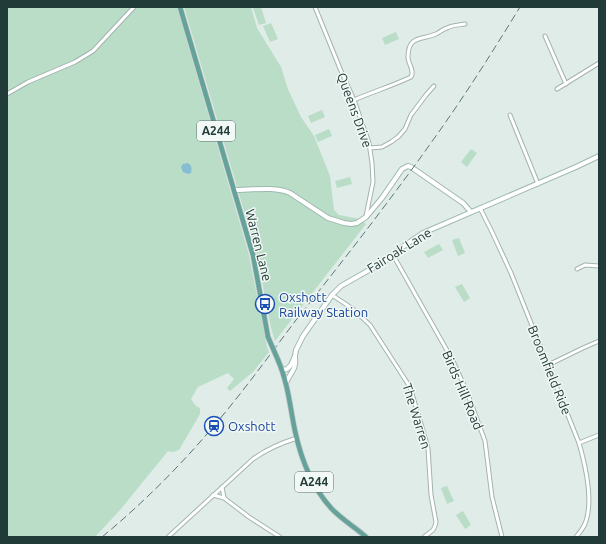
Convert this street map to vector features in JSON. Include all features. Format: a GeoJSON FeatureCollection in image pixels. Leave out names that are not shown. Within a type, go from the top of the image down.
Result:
{"type":"FeatureCollection","features":[{"type":"Feature","properties":{"kind":"main road","name":"Warren Lane"},"geometry":{"type":"LineString","coordinates":[[180,7],[253,254],[268,337],[283,370],[304,464],[308,474],[324,499],[333,509],[366,537]]}},
{"type":"Feature","properties":{"kind":"main road","name":"Fairoak Lane"},"geometry":{"type":"LineString","coordinates":[[283,370],[292,365],[296,350],[303,336],[332,295],[341,286],[385,261],[423,233],[538,184],[599,156]]}},
{"type":"Feature","properties":{"kind":"main road"},"geometry":{"type":"LineString","coordinates":[[234,190],[276,189],[286,191],[328,218],[344,224],[351,224],[357,223],[366,217],[382,198],[402,169],[408,166],[418,171],[463,203],[471,212]]}},
{"type":"Feature","properties":{"kind":"main road"},"geometry":{"type":"LineString","coordinates":[[286,383],[296,366],[295,356]]}},
{"type":"Feature","properties":{"kind":"street"},"geometry":{"type":"LineString","coordinates":[[7,94],[28,82],[75,62],[93,50],[134,7]]}},
{"type":"Feature","properties":{"kind":"street","name":"Queens Drive"},"geometry":{"type":"LineString","coordinates":[[315,7],[367,135],[372,163],[373,182],[366,217]]}},
{"type":"Feature","properties":{"kind":"street"},"geometry":{"type":"LineString","coordinates":[[354,100],[411,77],[412,72],[409,64],[408,52],[410,47],[418,39],[436,34],[453,25],[465,24]]}},
{"type":"Feature","properties":{"kind":"street"},"geometry":{"type":"LineString","coordinates":[[545,36],[566,84]]}},
{"type":"Feature","properties":{"kind":"street"},"geometry":{"type":"LineString","coordinates":[[557,89],[599,63]]}},
{"type":"Feature","properties":{"kind":"street"},"geometry":{"type":"LineString","coordinates":[[370,148],[382,146],[398,137],[405,129],[411,116],[434,86]]}},
{"type":"Feature","properties":{"kind":"street"},"geometry":{"type":"LineString","coordinates":[[510,115],[538,184]]}},
{"type":"Feature","properties":{"kind":"street","name":"Broomfield Ride"},"geometry":{"type":"LineString","coordinates":[[480,208],[494,234],[508,266],[579,443],[588,484],[589,506],[586,523],[576,537]]}},
{"type":"Feature","properties":{"kind":"street","name":"Birds Hill Road"},"geometry":{"type":"LineString","coordinates":[[393,255],[453,361],[467,392],[484,441],[492,497],[502,537]]}},
{"type":"Feature","properties":{"kind":"street"},"geometry":{"type":"LineString","coordinates":[[577,269],[585,265],[599,266]]}},
{"type":"Feature","properties":{"kind":"street","name":"The Warren"},"geometry":{"type":"LineString","coordinates":[[332,295],[353,309],[370,325],[410,387],[428,448],[431,495],[436,522],[433,530],[424,537]]}},
{"type":"Feature","properties":{"kind":"street"},"geometry":{"type":"LineString","coordinates":[[548,365],[599,342]]}},
{"type":"Feature","properties":{"kind":"street"},"geometry":{"type":"LineString","coordinates":[[579,443],[599,435]]}},
{"type":"Feature","properties":{"kind":"street"},"geometry":{"type":"LineString","coordinates":[[168,537],[253,459],[274,446],[297,438]]}},
{"type":"Feature","properties":{"kind":"street"},"geometry":{"type":"LineString","coordinates":[[222,487],[224,498]]}},
{"type":"Feature","properties":{"kind":"street"},"geometry":{"type":"LineString","coordinates":[[213,496],[224,498],[249,518],[280,537]]}},
{"type":"Feature","properties":{"kind":"green space"},"geometry":{"type":"Polygon","coordinates":[[[7,7],[177,7],[249,255],[269,352],[253,372],[230,391],[227,388],[234,379],[228,373],[198,387],[191,399],[196,406],[200,408],[200,414],[179,450],[173,452],[168,451],[120,510],[95,537],[7,537],[7,7]]]}},
{"type":"Feature","properties":{"kind":"green space"},"geometry":{"type":"Polygon","coordinates":[[[184,7],[251,7],[257,28],[281,67],[288,89],[301,117],[314,136],[330,176],[334,210],[339,215],[360,219],[366,224],[275,341],[271,328],[257,255],[184,7]]]}},
{"type":"Feature","properties":{"kind":"green space"},"geometry":{"type":"Polygon","coordinates":[[[261,7],[266,23],[259,25],[253,8],[261,7]]]}},
{"type":"Feature","properties":{"kind":"green space"},"geometry":{"type":"Polygon","coordinates":[[[271,23],[278,39],[270,42],[263,26],[271,23]]]}},
{"type":"Feature","properties":{"kind":"green space"},"geometry":{"type":"Polygon","coordinates":[[[396,32],[399,39],[385,45],[382,38],[396,32]]]}},
{"type":"Feature","properties":{"kind":"green space"},"geometry":{"type":"Polygon","coordinates":[[[322,110],[325,117],[311,123],[308,116],[322,110]]]}},
{"type":"Feature","properties":{"kind":"green space"},"geometry":{"type":"Polygon","coordinates":[[[329,129],[332,136],[318,142],[315,135],[329,129]]]}},
{"type":"Feature","properties":{"kind":"green space"},"geometry":{"type":"Polygon","coordinates":[[[471,149],[477,153],[467,167],[461,162],[471,149]]]}},
{"type":"Feature","properties":{"kind":"green space"},"geometry":{"type":"Polygon","coordinates":[[[350,177],[352,184],[337,188],[335,181],[350,177]]]}},
{"type":"Feature","properties":{"kind":"green space"},"geometry":{"type":"Polygon","coordinates":[[[459,238],[465,253],[458,256],[452,240],[459,238]]]}},
{"type":"Feature","properties":{"kind":"green space"},"geometry":{"type":"Polygon","coordinates":[[[439,244],[443,250],[428,258],[424,252],[439,244]]]}},
{"type":"Feature","properties":{"kind":"green space"},"geometry":{"type":"Polygon","coordinates":[[[462,284],[470,298],[464,302],[455,287],[462,284]]]}},
{"type":"Feature","properties":{"kind":"green space"},"geometry":{"type":"Polygon","coordinates":[[[447,486],[454,501],[447,504],[441,488],[447,486]]]}},
{"type":"Feature","properties":{"kind":"green space"},"geometry":{"type":"Polygon","coordinates":[[[463,511],[471,525],[465,529],[456,515],[463,511]]]}},
{"type":"Feature","properties":{"kind":"water"},"geometry":{"type":"Polygon","coordinates":[[[188,163],[192,169],[191,173],[188,174],[183,172],[181,167],[183,164],[188,163]]]}},
{"type":"Feature","properties":{"kind":"railway"},"geometry":{"type":"LineString","coordinates":[[102,537],[131,512],[173,471],[200,442],[234,401],[415,166],[470,87],[520,7]]}},
{"type":"Feature","properties":{"kind":"place","name":"Oxshott Railway Station"},"geometry":{"type":"Point","coordinates":[265,304]}},
{"type":"Feature","properties":{"kind":"place","name":"Oxshott"},"geometry":{"type":"Point","coordinates":[214,426]}}]}
